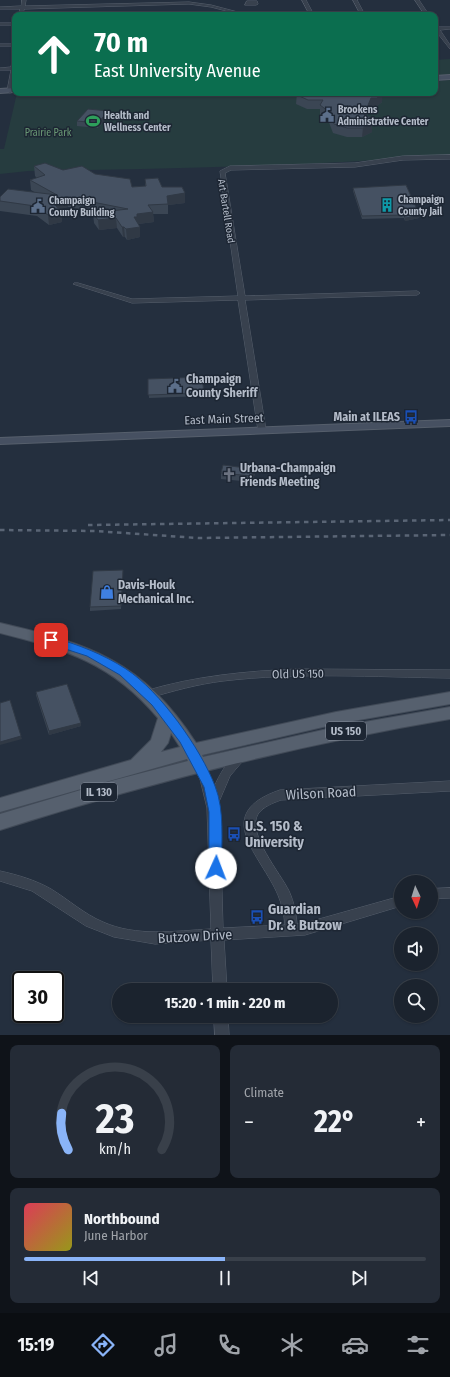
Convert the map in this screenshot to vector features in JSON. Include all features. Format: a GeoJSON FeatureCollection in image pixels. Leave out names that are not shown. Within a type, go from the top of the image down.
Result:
{"type":"FeatureCollection","features":[{"type":"Feature","properties":{"kind":"main road"},"geometry":{"type":"LineString","coordinates":[[438,79],[450,78]]}},
{"type":"Feature","properties":{"kind":"main road"},"geometry":{"type":"LineString","coordinates":[[0,90],[12,90]]}},
{"type":"Feature","properties":{"kind":"main road","name":"East Main Street"},"geometry":{"type":"LineString","coordinates":[[0,441],[450,422]]}},
{"type":"Feature","properties":{"kind":"main road"},"geometry":{"type":"LineString","coordinates":[[0,628],[51,640],[90,653],[123,672],[149,694],[167,716],[195,757],[137,764]]}},
{"type":"Feature","properties":{"kind":"main road","name":"US 150"},"geometry":{"type":"LineString","coordinates":[[195,757],[312,722],[450,698]]}},
{"type":"Feature","properties":{"kind":"main road","name":"US 150"},"geometry":{"type":"LineString","coordinates":[[195,757],[244,754],[344,732],[450,713]]}},
{"type":"Feature","properties":{"kind":"main road"},"geometry":{"type":"LineString","coordinates":[[137,764],[159,742],[167,716]]}},
{"type":"Feature","properties":{"kind":"main road","name":"IL 130"},"geometry":{"type":"LineString","coordinates":[[0,822],[58,804],[195,757]]}},
{"type":"Feature","properties":{"kind":"main road","name":"IL 130"},"geometry":{"type":"LineString","coordinates":[[0,805],[137,764]]}},
{"type":"Feature","properties":{"kind":"street"},"geometry":{"type":"LineString","coordinates":[[21,12],[24,0]]}},
{"type":"Feature","properties":{"kind":"street"},"geometry":{"type":"LineString","coordinates":[[304,0],[310,12]]}},
{"type":"Feature","properties":{"kind":"street"},"geometry":{"type":"LineString","coordinates":[[355,0],[362,12]]}},
{"type":"Feature","properties":{"kind":"street"},"geometry":{"type":"LineString","coordinates":[[417,0],[424,12]]}},
{"type":"Feature","properties":{"kind":"street"},"geometry":{"type":"LineString","coordinates":[[0,8],[189,3],[236,12]]}},
{"type":"Feature","properties":{"kind":"street"},"geometry":{"type":"LineString","coordinates":[[232,11],[244,6]]}},
{"type":"Feature","properties":{"kind":"street"},"geometry":{"type":"LineString","coordinates":[[0,24],[12,24]]}},
{"type":"Feature","properties":{"kind":"street"},"geometry":{"type":"LineString","coordinates":[[438,28],[450,28]]}},
{"type":"Feature","properties":{"kind":"street"},"geometry":{"type":"LineString","coordinates":[[438,32],[450,48]]}},
{"type":"Feature","properties":{"kind":"street"},"geometry":{"type":"LineString","coordinates":[[0,45],[12,45]]}},
{"type":"Feature","properties":{"kind":"street"},"geometry":{"type":"LineString","coordinates":[[0,69],[12,68]]}},
{"type":"Feature","properties":{"kind":"street","name":"Art Bartell Road"},"geometry":{"type":"LineString","coordinates":[[262,430],[221,174],[230,168],[356,164],[403,158],[450,157]]}},
{"type":"Feature","properties":{"kind":"street"},"geometry":{"type":"LineString","coordinates":[[76,284],[132,301],[417,293]]}},
{"type":"Feature","properties":{"kind":"street","name":"Old US 150"},"geometry":{"type":"LineString","coordinates":[[149,694],[180,684],[198,681],[274,674],[450,674]]}},
{"type":"Feature","properties":{"kind":"street"},"geometry":{"type":"LineString","coordinates":[[213,802],[226,774],[244,754]]}},
{"type":"Feature","properties":{"kind":"street"},"geometry":{"type":"LineString","coordinates":[[195,757],[210,787],[213,802],[216,840],[215,882],[220,983]]}},
{"type":"Feature","properties":{"kind":"street","name":"Wilson Road"},"geometry":{"type":"LineString","coordinates":[[292,930],[287,900],[282,889],[255,846],[250,834],[250,824],[257,807],[280,795],[450,786]]}},
{"type":"Feature","properties":{"kind":"street","name":"Butzow Drive"},"geometry":{"type":"LineString","coordinates":[[0,876],[41,890],[90,922],[109,930],[133,936],[155,938],[292,930],[326,924],[394,903]]}},
{"type":"Feature","properties":{"kind":"street"},"geometry":{"type":"LineString","coordinates":[[438,894],[450,893]]}},
{"type":"Feature","properties":{"kind":"street"},"geometry":{"type":"LineString","coordinates":[[221,1023],[222,1035]]}},
{"type":"Feature","properties":{"kind":"green space"},"geometry":{"type":"Polygon","coordinates":[[[450,59],[450,76],[438,77],[438,60],[450,59]]]}},
{"type":"Feature","properties":{"kind":"green space","name":"Prairie Park"},"geometry":{"type":"Polygon","coordinates":[[[450,80],[450,155],[292,164],[28,171],[0,174],[0,149],[4,149],[16,96],[438,96],[438,81],[450,80]]]}},
{"type":"Feature","properties":{"kind":"building"},"geometry":{"type":"Polygon","coordinates":[[[299,96],[379,96],[377,98],[371,98],[364,115],[370,117],[372,123],[363,128],[347,128],[334,124],[328,111],[320,105],[323,100],[308,100],[299,96]]]}},
{"type":"Feature","properties":{"kind":"building"},"geometry":{"type":"Polygon","coordinates":[[[88,109],[108,111],[98,123],[77,121],[88,109]]]}},
{"type":"Feature","properties":{"kind":"building"},"geometry":{"type":"Polygon","coordinates":[[[45,163],[63,170],[82,166],[95,174],[130,179],[132,187],[146,186],[145,179],[158,178],[162,187],[182,187],[185,193],[167,196],[168,204],[148,205],[153,212],[137,214],[137,217],[134,217],[140,227],[126,229],[122,227],[116,218],[98,220],[93,213],[128,209],[67,197],[52,201],[61,212],[48,215],[35,206],[0,201],[0,197],[8,189],[57,195],[30,180],[45,175],[34,166],[45,163]]]}},
{"type":"Feature","properties":{"kind":"building","name":"Champaign County Jail"},"geometry":{"type":"Polygon","coordinates":[[[406,185],[420,216],[405,218],[404,215],[362,216],[353,188],[406,185]]]}},
{"type":"Feature","properties":{"kind":"building","name":"Champaign County Sheriff"},"geometry":{"type":"Polygon","coordinates":[[[202,377],[204,393],[148,395],[148,379],[202,377]]]}},
{"type":"Feature","properties":{"kind":"building"},"geometry":{"type":"Polygon","coordinates":[[[247,464],[256,465],[252,476],[221,473],[223,465],[246,468],[247,464]]]}},
{"type":"Feature","properties":{"kind":"building","name":"Davis-Houk Mechanical Inc."},"geometry":{"type":"Polygon","coordinates":[[[123,570],[121,606],[90,607],[93,571],[123,570]]]}},
{"type":"Feature","properties":{"kind":"building"},"geometry":{"type":"Polygon","coordinates":[[[67,684],[81,723],[49,731],[36,692],[67,684]]]}},
{"type":"Feature","properties":{"kind":"building"},"geometry":{"type":"Polygon","coordinates":[[[10,700],[21,736],[0,742],[0,703],[10,700]]]}},
{"type":"Feature","properties":{"kind":"railway"},"geometry":{"type":"LineString","coordinates":[[88,525],[450,520]]}},
{"type":"Feature","properties":{"kind":"railway"},"geometry":{"type":"LineString","coordinates":[[0,530],[95,531],[198,538],[450,535]]}},
{"type":"Feature","properties":{"kind":"place","name":"Brookens Administrative Center"},"geometry":{"type":"Point","coordinates":[327,115]}},
{"type":"Feature","properties":{"kind":"place","name":"Health and Wellness Center"},"geometry":{"type":"Point","coordinates":[93,121]}},
{"type":"Feature","properties":{"kind":"place","name":"Champaign County Jail"},"geometry":{"type":"Point","coordinates":[387,205]}},
{"type":"Feature","properties":{"kind":"place","name":"Champaign County Building"},"geometry":{"type":"Point","coordinates":[38,206]}},
{"type":"Feature","properties":{"kind":"place","name":"Champaign County Sheriff"},"geometry":{"type":"Point","coordinates":[175,386]}},
{"type":"Feature","properties":{"kind":"place","name":"Main at ILEAS"},"geometry":{"type":"Point","coordinates":[411,417]}},
{"type":"Feature","properties":{"kind":"place","name":"Urbana-Champaign Friends Meeting"},"geometry":{"type":"Point","coordinates":[229,475]}},
{"type":"Feature","properties":{"kind":"place","name":"Davis-Houk Mechanical Inc."},"geometry":{"type":"Point","coordinates":[107,592]}},
{"type":"Feature","properties":{"kind":"place","name":"U.S. 150 & University"},"geometry":{"type":"Point","coordinates":[234,834]}},
{"type":"Feature","properties":{"kind":"place","name":"Guardian Dr. & Butzow"},"geometry":{"type":"Point","coordinates":[257,917]}},
{"type":"Feature","properties":{"kind":"route"},"geometry":{"type":"LineString","coordinates":[[51,640],[90,653],[123,672],[137,683],[156,702],[184,739],[191,749],[210,787],[214,812],[216,868]]}}]}
